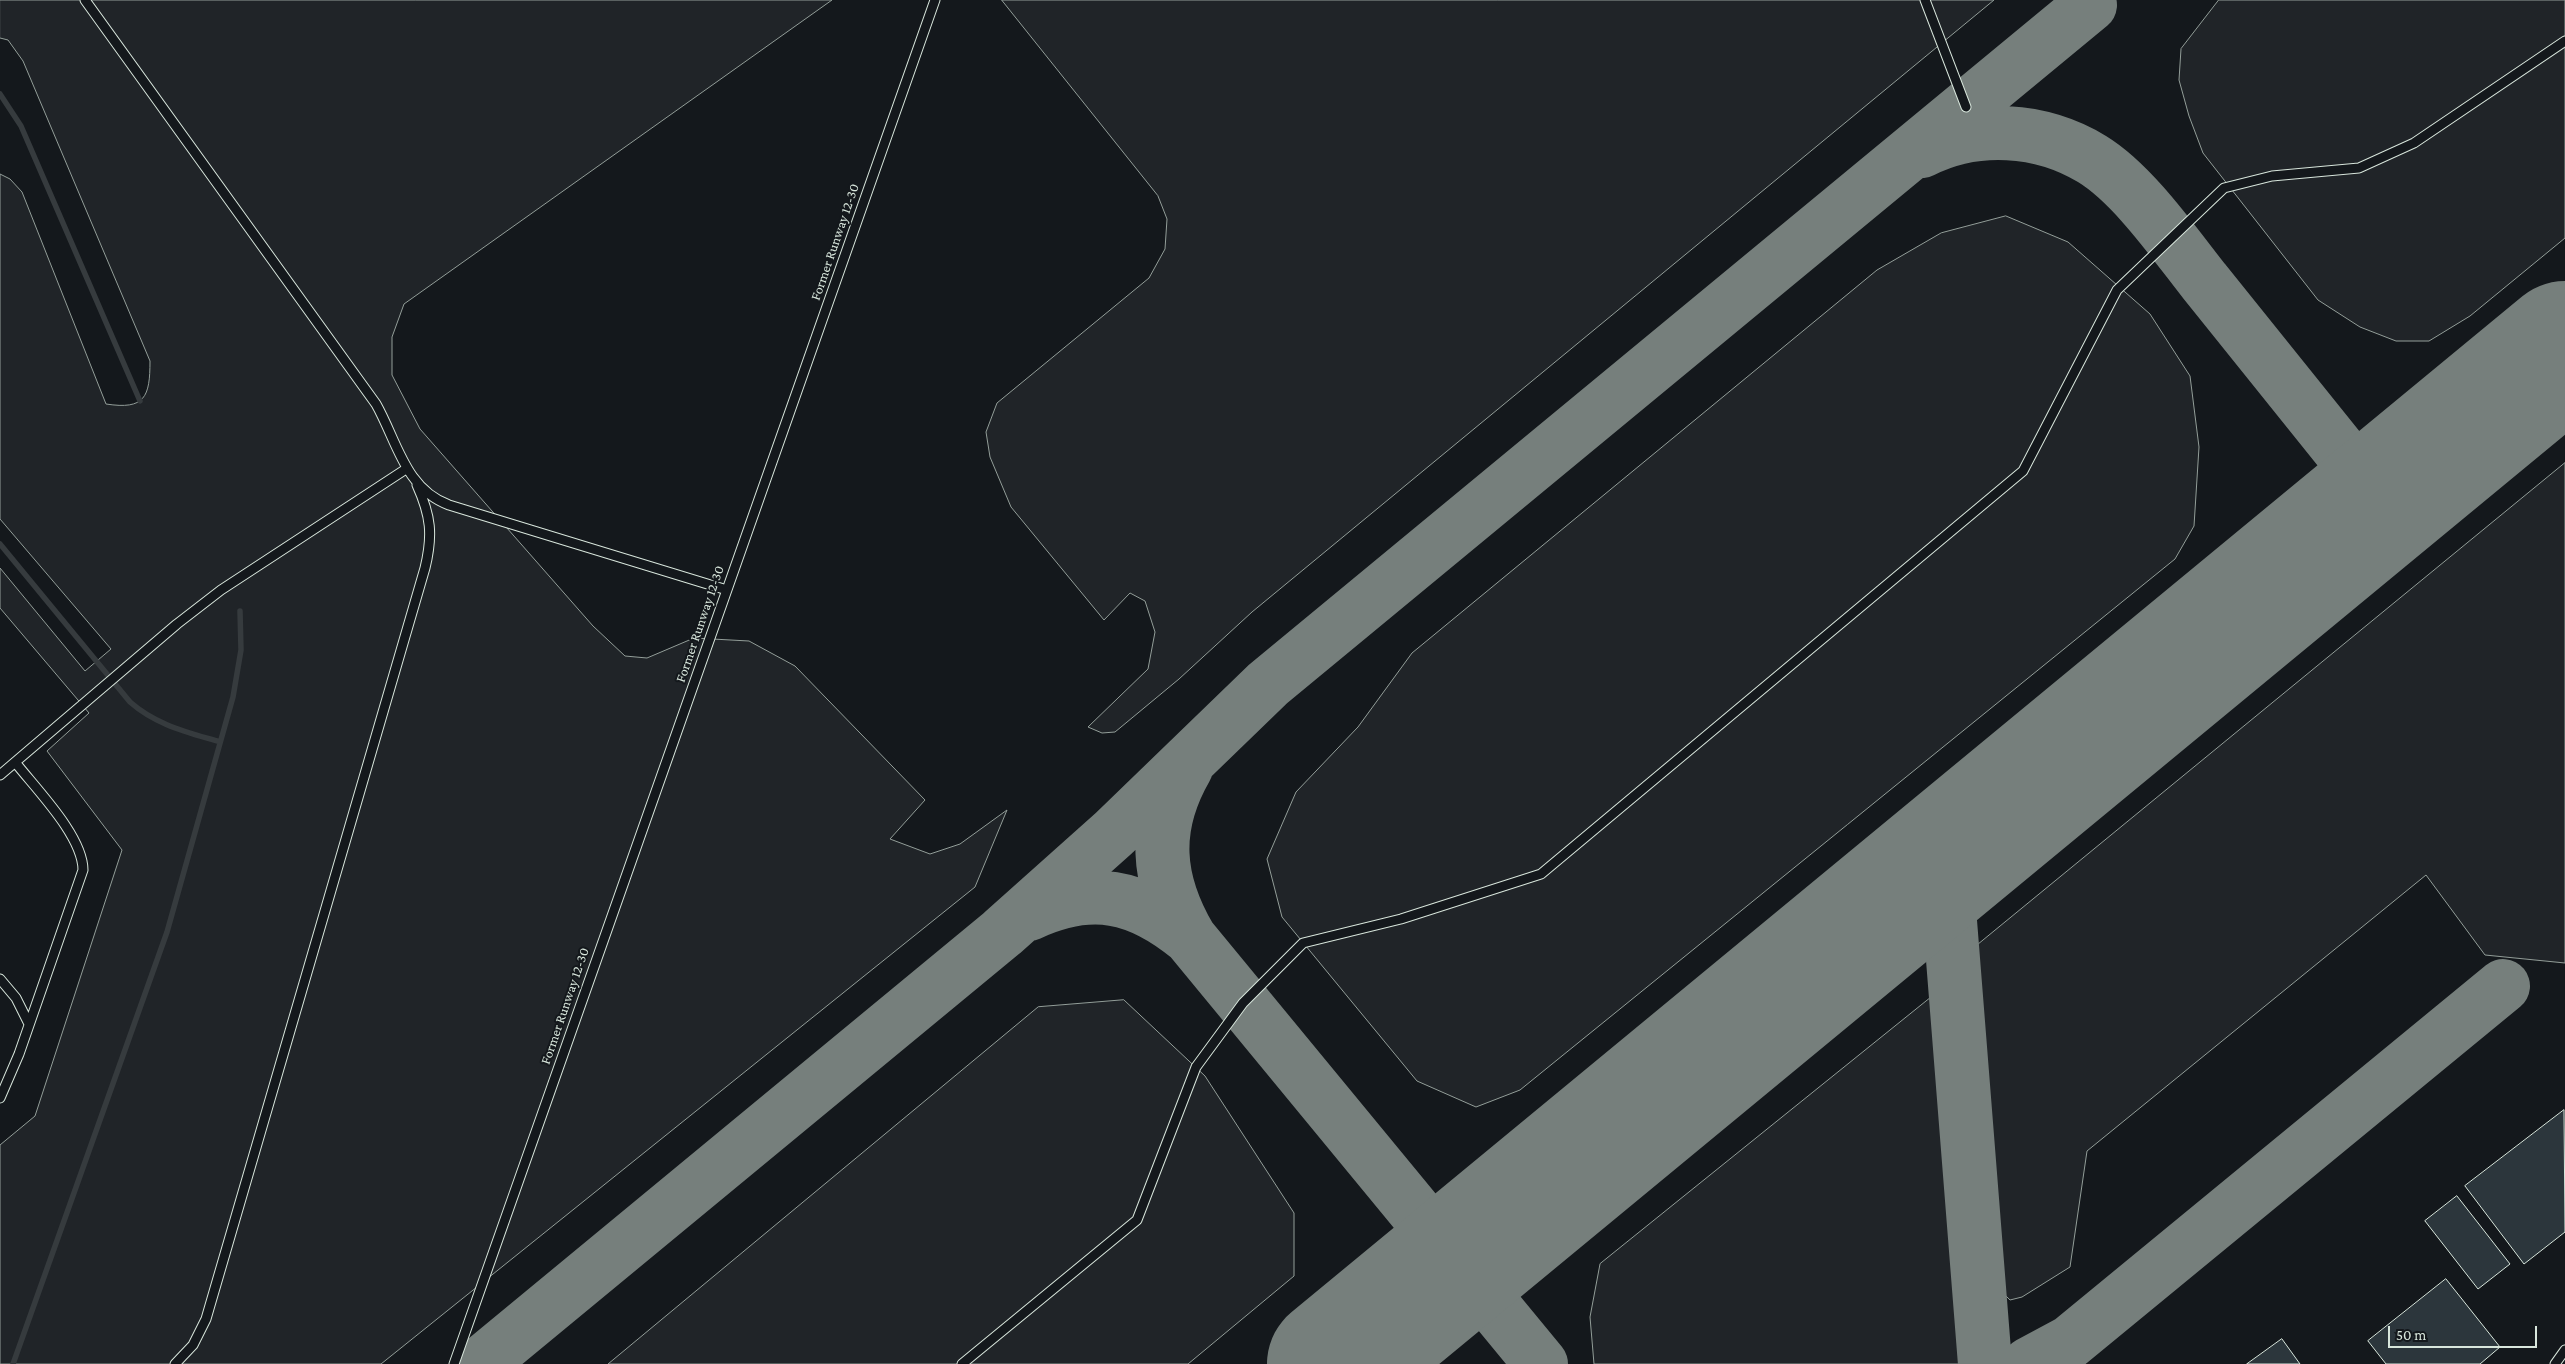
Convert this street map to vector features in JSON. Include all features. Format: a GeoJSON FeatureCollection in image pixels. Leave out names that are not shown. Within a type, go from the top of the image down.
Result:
{"type":"FeatureCollection","features":[{"type":"Feature","properties":{"kind":"lane"},"geometry":{"type":"LineString","coordinates":[[85,0],[376,404],[388,426],[406,469],[417,485],[428,509],[430,526],[430,546],[425,568],[206,1318],[192,1345],[175,1364]]}},
{"type":"Feature","properties":{"kind":"lane","name":"Former Runway 12-30"},"geometry":{"type":"LineString","coordinates":[[454,1364],[935,0]]}},
{"type":"Feature","properties":{"kind":"lane"},"geometry":{"type":"LineString","coordinates":[[1925,0],[1966,107]]}},
{"type":"Feature","properties":{"kind":"lane"},"geometry":{"type":"LineString","coordinates":[[962,1364],[1137,1220],[1196,1067],[1243,1003],[1303,944],[1401,919],[1541,874],[2023,471],[2117,290],[2224,188],[2272,176],[2358,168],[2414,143],[2565,41]]}},
{"type":"Feature","properties":{"kind":"lane"},"geometry":{"type":"LineString","coordinates":[[0,774],[177,624],[221,590],[406,469]]}},
{"type":"Feature","properties":{"kind":"lane"},"geometry":{"type":"LineString","coordinates":[[417,485],[438,501],[449,505],[727,590]]}},
{"type":"Feature","properties":{"kind":"lane"},"geometry":{"type":"LineString","coordinates":[[0,1098],[29,1024],[83,870],[83,858],[51,807],[15,762]]}},
{"type":"Feature","properties":{"kind":"lane"},"geometry":{"type":"LineString","coordinates":[[0,979],[16,998],[29,1024]]}},
{"type":"Feature","properties":{"kind":"lane"},"geometry":{"type":"LineString","coordinates":[[2554,1364],[2565,1350]]}},
{"type":"Feature","properties":{"kind":"shaded area"},"geometry":{"type":"Polygon","coordinates":[[[0,0],[832,0],[404,304],[392,337],[392,375],[420,429],[593,626],[625,656],[647,658],[694,638],[749,641],[795,666],[925,800],[890,839],[930,854],[960,844],[1007,810],[975,887],[381,1364],[0,1364],[0,1145],[35,1116],[122,850],[47,751],[89,713],[0,608],[0,568],[85,671],[111,649],[0,519],[0,174],[10,179],[22,192],[106,404],[129,405],[137,403],[143,398],[149,384],[150,361],[23,61],[8,40],[0,38],[0,0]]]}},
{"type":"Feature","properties":{"kind":"shaded area"},"geometry":{"type":"Polygon","coordinates":[[[1002,0],[1994,0],[1252,612],[1179,679],[1115,732],[1102,733],[1088,727],[1148,669],[1155,632],[1145,601],[1130,593],[1104,620],[1011,507],[990,457],[986,432],[997,403],[1149,278],[1165,249],[1167,219],[1158,196],[1002,0]]]}},
{"type":"Feature","properties":{"kind":"shaded area"},"geometry":{"type":"Polygon","coordinates":[[[2219,0],[2565,0],[2565,238],[2470,316],[2429,341],[2396,341],[2360,327],[2318,300],[2203,153],[2189,116],[2179,80],[2181,49],[2219,0]]]}},
{"type":"Feature","properties":{"kind":"shaded area"},"geometry":{"type":"Polygon","coordinates":[[[2006,216],[2068,242],[2150,314],[2190,376],[2199,447],[2194,526],[2175,559],[1520,1090],[1476,1107],[1417,1081],[1282,917],[1267,859],[1296,792],[1358,727],[1412,653],[1877,270],[1941,233],[2006,216]]]}},
{"type":"Feature","properties":{"kind":"shaded area"},"geometry":{"type":"Polygon","coordinates":[[[2565,463],[2565,963],[2485,955],[2426,875],[2087,1151],[2070,1267],[2022,1297],[2010,1300],[2003,1293],[1999,1284],[1975,947],[2565,463]]]}},
{"type":"Feature","properties":{"kind":"shaded area"},"geometry":{"type":"Polygon","coordinates":[[[1934,995],[1964,1364],[1594,1364],[1590,1317],[1600,1264],[1934,995]]]}},
{"type":"Feature","properties":{"kind":"shaded area"},"geometry":{"type":"Polygon","coordinates":[[[1124,1000],[1205,1076],[1294,1213],[1294,1276],[1188,1364],[608,1364],[1038,1007],[1124,1000]]]}},
{"type":"Feature","properties":{"kind":"building"},"geometry":{"type":"Polygon","coordinates":[[[2564,1110],[2565,1232],[2524,1264],[2465,1186],[2564,1110]]]}},
{"type":"Feature","properties":{"kind":"building"},"geometry":{"type":"Polygon","coordinates":[[[2457,1196],[2510,1264],[2478,1289],[2425,1221],[2457,1196]]]}},
{"type":"Feature","properties":{"kind":"building"},"geometry":{"type":"Polygon","coordinates":[[[2446,1279],[2500,1347],[2480,1364],[2386,1364],[2368,1341],[2446,1279]]]}},
{"type":"Feature","properties":{"kind":"building"},"geometry":{"type":"Polygon","coordinates":[[[2282,1339],[2300,1364],[2247,1364],[2282,1339]]]}},
{"type":"Feature","properties":{"kind":"waterway"},"geometry":{"type":"LineString","coordinates":[[0,94],[21,126],[140,401]]}},
{"type":"Feature","properties":{"kind":"waterway"},"geometry":{"type":"LineString","coordinates":[[0,544],[130,702],[150,717],[161,722],[220,742]]}},
{"type":"Feature","properties":{"kind":"waterway"},"geometry":{"type":"LineString","coordinates":[[13,1364],[167,932],[233,697],[241,650],[240,611]]}},
{"type":"Feature","properties":{"kind":"taxiway"},"geometry":{"type":"LineString","coordinates":[[480,1364],[1002,933],[1114,833],[1268,684],[2090,5]]}},
{"type":"Feature","properties":{"kind":"taxiway"},"geometry":{"type":"LineString","coordinates":[[1922,151],[1942,142],[1964,136],[2008,133],[2051,141],[2092,159],[2107,170],[2123,183],[2152,215],[2380,500]]}},
{"type":"Feature","properties":{"kind":"taxiway"},"geometry":{"type":"LineString","coordinates":[[1186,768],[1175,790],[1168,811],[1163,832],[1162,853],[1170,895],[1190,938],[1541,1364]]}},
{"type":"Feature","properties":{"kind":"taxiway"},"geometry":{"type":"LineString","coordinates":[[1945,858],[1985,1364]]}},
{"type":"Feature","properties":{"kind":"taxiway"},"geometry":{"type":"LineString","coordinates":[[1029,914],[1073,899],[1113,899],[1133,904],[1152,912],[1171,923],[1190,938]]}},
{"type":"Feature","properties":{"kind":"taxiway"},"geometry":{"type":"LineString","coordinates":[[2029,1364],[2070,1342],[2503,986]]}},
{"type":"Feature","properties":{"kind":"runway"},"geometry":{"type":"LineString","coordinates":[[1334,1364],[2565,348]]}}]}
